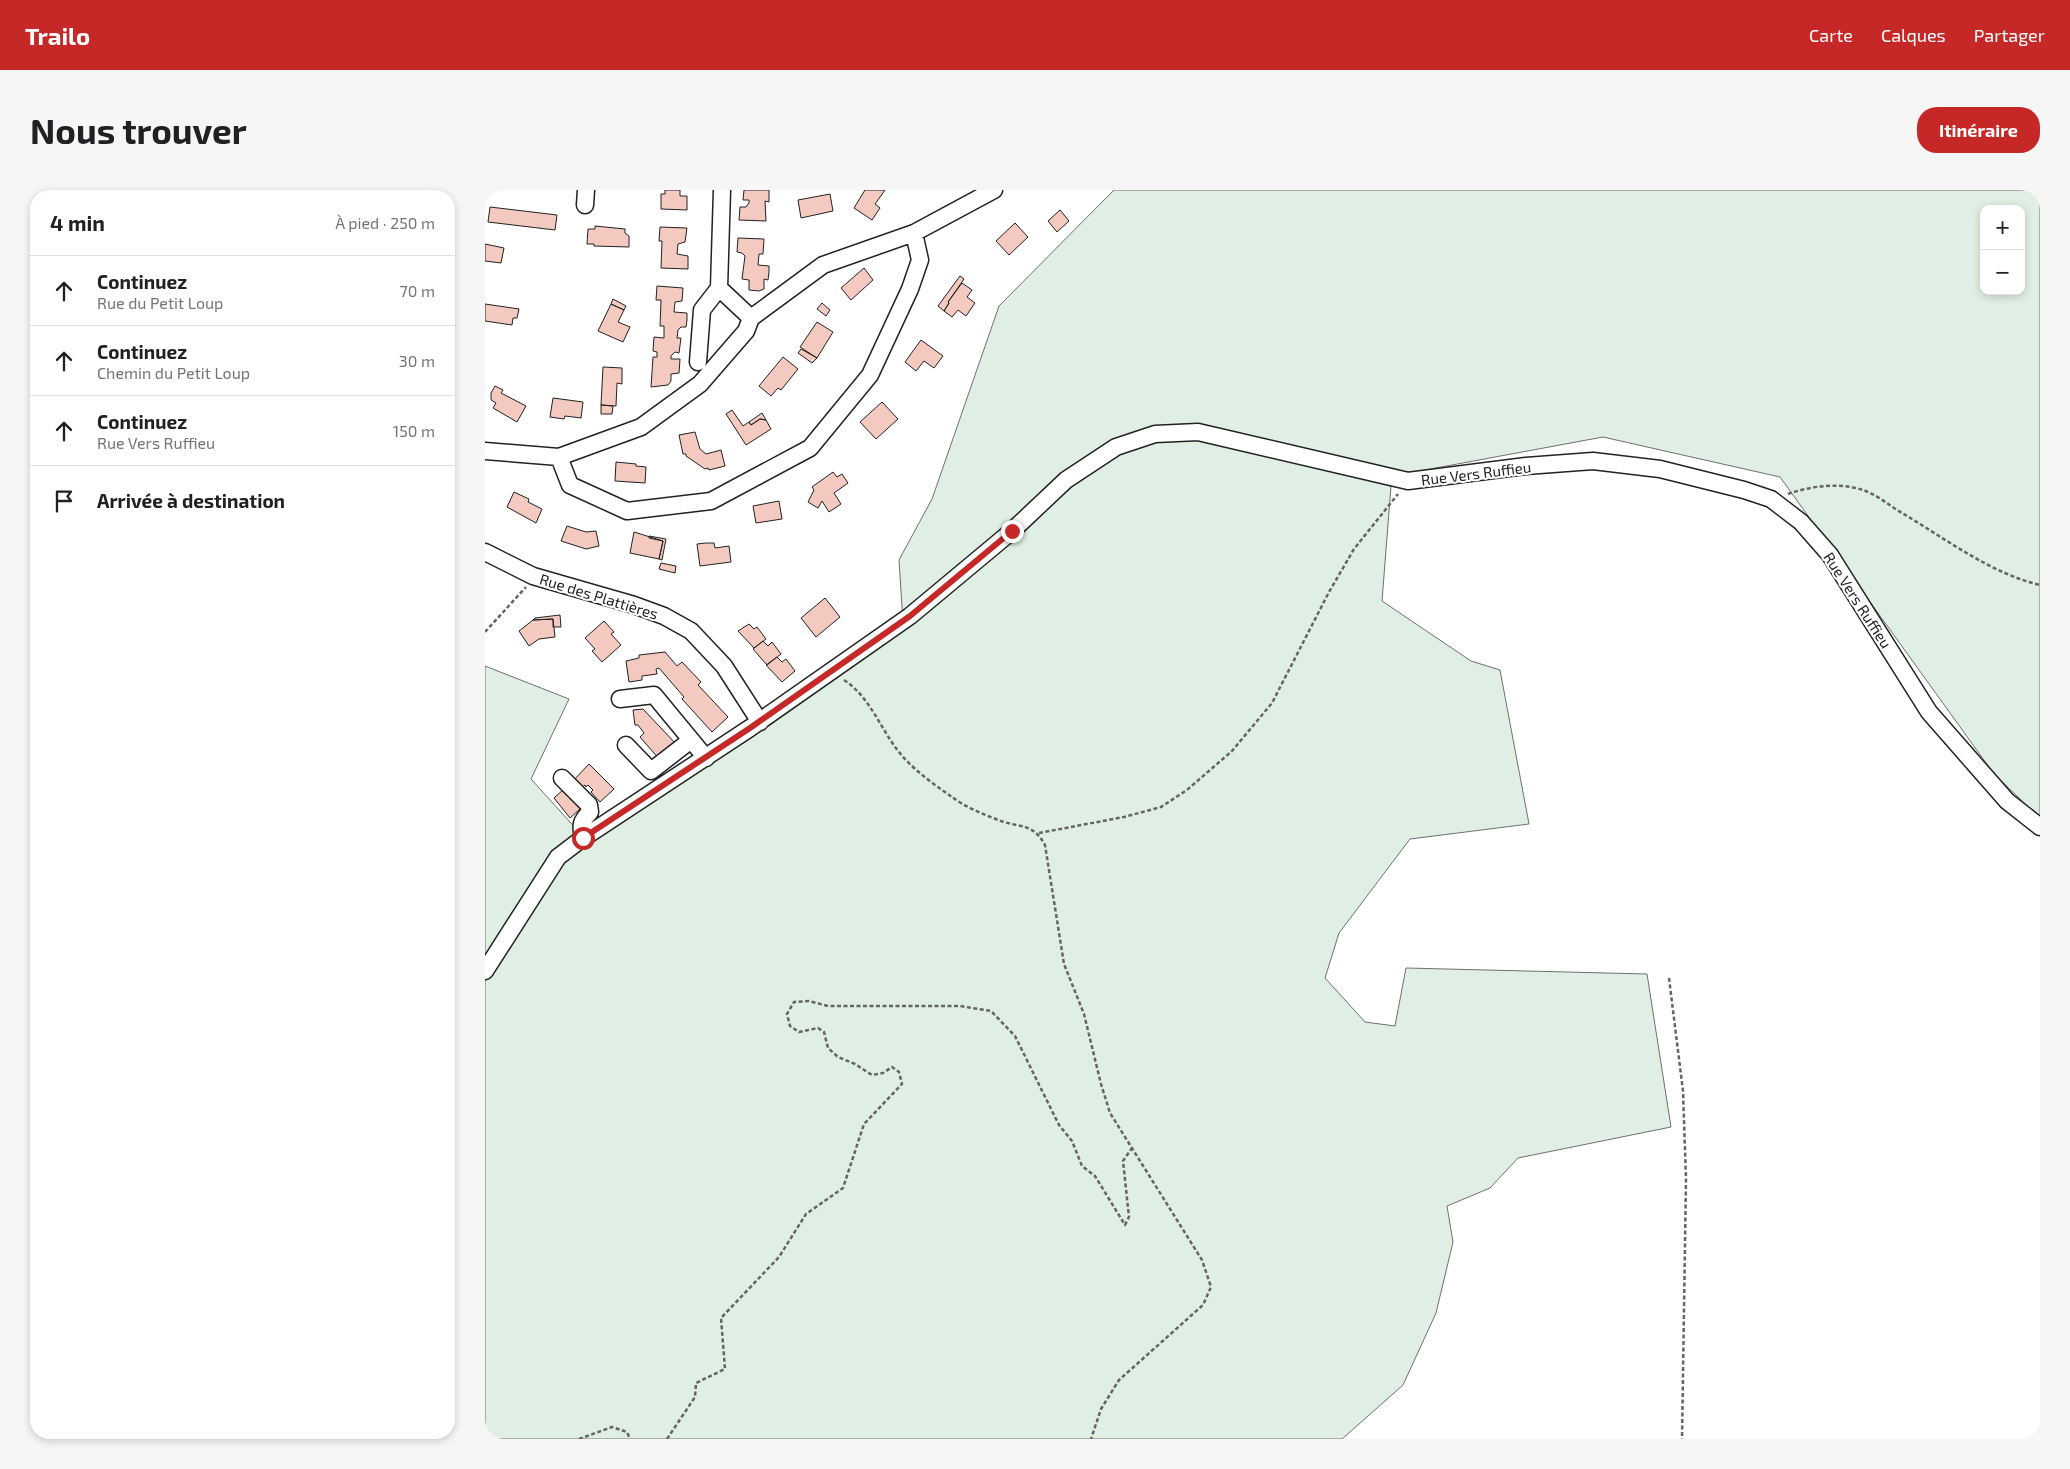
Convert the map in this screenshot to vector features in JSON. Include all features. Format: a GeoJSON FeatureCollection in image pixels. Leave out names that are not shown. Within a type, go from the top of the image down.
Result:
{"type":"FeatureCollection","features":[{"type":"Feature","properties":{"kind":"street"},"geometry":{"type":"LineString","coordinates":[[698,362],[702,310],[719,288],[722,190]]}},
{"type":"Feature","properties":{"kind":"street"},"geometry":{"type":"LineString","coordinates":[[485,451],[559,457],[641,426],[700,384],[746,331],[751,318],[823,264],[914,233],[994,190]]}},
{"type":"Feature","properties":{"kind":"street"},"geometry":{"type":"LineString","coordinates":[[559,457],[570,485],[627,511],[711,501],[810,448],[870,375],[910,289],[920,260],[914,233]]}},
{"type":"Feature","properties":{"kind":"street"},"geometry":{"type":"LineString","coordinates":[[719,288],[751,318]]}},
{"type":"Feature","properties":{"kind":"street","name":"Rue Vers Ruffieu"},"geometry":{"type":"LineString","coordinates":[[485,971],[558,857],[583,838],[760,722],[910,616],[1006,537],[1066,480],[1116,448],[1155,434],[1198,432],[1408,481],[1526,466],[1593,461],[1660,469],[1744,490],[1771,499],[1801,522],[1830,555],[1929,712],[2007,801],[2040,827]]}},
{"type":"Feature","properties":{"kind":"street","name":"Rue des Plattières"},"geometry":{"type":"LineString","coordinates":[[485,552],[533,576],[633,605],[664,616],[691,631],[723,666],[760,722]]}},
{"type":"Feature","properties":{"kind":"street"},"geometry":{"type":"LineString","coordinates":[[620,700],[654,696],[706,758]]}},
{"type":"Feature","properties":{"kind":"street"},"geometry":{"type":"LineString","coordinates":[[626,745],[651,772],[691,740]]}},
{"type":"Feature","properties":{"kind":"street"},"geometry":{"type":"LineString","coordinates":[[562,778],[589,805],[591,812],[583,819],[580,826],[583,838]]}},
{"type":"Feature","properties":{"kind":"path"},"geometry":{"type":"LineString","coordinates":[[1039,833],[1161,808],[1187,790],[1232,751],[1272,703],[1329,592],[1354,549],[1408,481]]}},
{"type":"Feature","properties":{"kind":"path"},"geometry":{"type":"LineString","coordinates":[[1771,499],[1801,490],[1835,485],[1863,490],[1996,569],[2024,581],[2040,585]]}},
{"type":"Feature","properties":{"kind":"path"},"geometry":{"type":"LineString","coordinates":[[485,632],[529,584],[533,576]]}},
{"type":"Feature","properties":{"kind":"path"},"geometry":{"type":"LineString","coordinates":[[831,672],[851,685],[870,706],[904,758],[954,799],[1002,821],[1025,826],[1039,833],[1045,845],[1064,964],[1084,1014],[1110,1113],[1202,1260],[1211,1287],[1203,1305],[1119,1380],[1101,1409],[1091,1439]]}},
{"type":"Feature","properties":{"kind":"path"},"geometry":{"type":"LineString","coordinates":[[1669,978],[1683,1091],[1686,1179],[1682,1439]]}},
{"type":"Feature","properties":{"kind":"path"},"geometry":{"type":"LineString","coordinates":[[667,1439],[695,1397],[696,1383],[725,1369],[721,1318],[779,1257],[806,1214],[843,1188],[864,1124],[902,1084],[899,1072],[892,1067],[883,1074],[872,1075],[855,1064],[838,1057],[827,1048],[824,1032],[818,1028],[799,1032],[790,1026],[787,1014],[794,1002],[809,1001],[829,1006],[960,1006],[991,1011],[1015,1036],[1059,1125],[1071,1141],[1082,1166],[1095,1176],[1125,1225],[1129,1217],[1123,1161],[1132,1148]]}},
{"type":"Feature","properties":{"kind":"path"},"geometry":{"type":"LineString","coordinates":[[579,1439],[612,1427],[627,1432],[630,1439]]}},
{"type":"Feature","properties":{"kind":"green space"},"geometry":{"type":"Polygon","coordinates":[[[1114,190],[2040,190],[2040,818],[1994,774],[1780,477],[1603,437],[1409,473],[1272,456],[1391,486],[1382,601],[1471,661],[1500,670],[1529,824],[1410,839],[1339,933],[1325,978],[1365,1022],[1395,1026],[1406,968],[1647,974],[1671,1127],[1518,1158],[1490,1188],[1447,1206],[1453,1242],[1436,1313],[1403,1385],[1342,1439],[485,1439],[485,666],[569,699],[531,779],[579,832],[903,623],[899,560],[932,499],[999,306],[1114,190]]]}},
{"type":"Feature","properties":{"kind":"building"},"geometry":{"type":"Polygon","coordinates":[[[665,190],[680,190],[680,196],[687,196],[687,210],[661,209],[661,194],[665,194],[665,190]]]}},
{"type":"Feature","properties":{"kind":"building"},"geometry":{"type":"Polygon","coordinates":[[[744,190],[769,190],[769,202],[765,201],[766,221],[739,220],[740,207],[746,207],[749,203],[749,200],[743,200],[744,190]]]}},
{"type":"Feature","properties":{"kind":"building"},"geometry":{"type":"Polygon","coordinates":[[[865,190],[885,190],[875,204],[880,208],[872,220],[854,208],[865,190]]]}},
{"type":"Feature","properties":{"kind":"building"},"geometry":{"type":"Polygon","coordinates":[[[830,194],[833,211],[801,218],[798,200],[830,194]]]}},
{"type":"Feature","properties":{"kind":"building"},"geometry":{"type":"Polygon","coordinates":[[[490,207],[557,215],[555,230],[488,222],[490,207]]]}},
{"type":"Feature","properties":{"kind":"building"},"geometry":{"type":"Polygon","coordinates":[[[1060,210],[1069,221],[1057,232],[1048,221],[1060,210]]]}},
{"type":"Feature","properties":{"kind":"building"},"geometry":{"type":"Polygon","coordinates":[[[1015,223],[1028,237],[1009,255],[996,241],[1015,223]]]}},
{"type":"Feature","properties":{"kind":"building"},"geometry":{"type":"Polygon","coordinates":[[[595,226],[625,229],[625,233],[629,236],[629,247],[587,244],[588,229],[595,229],[595,226]]]}},
{"type":"Feature","properties":{"kind":"building"},"geometry":{"type":"Polygon","coordinates":[[[660,227],[687,228],[685,242],[678,244],[677,254],[688,256],[688,269],[661,268],[662,241],[659,241],[660,227]]]}},
{"type":"Feature","properties":{"kind":"building"},"geometry":{"type":"Polygon","coordinates":[[[738,238],[764,239],[763,254],[759,254],[758,265],[769,266],[768,280],[764,279],[764,289],[759,291],[749,290],[749,280],[742,279],[745,256],[737,252],[738,238]]]}},
{"type":"Feature","properties":{"kind":"building"},"geometry":{"type":"Polygon","coordinates":[[[485,244],[504,248],[501,263],[485,261],[485,244]]]}},
{"type":"Feature","properties":{"kind":"building"},"geometry":{"type":"Polygon","coordinates":[[[864,268],[873,280],[851,300],[841,288],[864,268]]]}},
{"type":"Feature","properties":{"kind":"building"},"geometry":{"type":"Polygon","coordinates":[[[960,276],[964,279],[944,311],[938,306],[960,276]]]}},
{"type":"Feature","properties":{"kind":"building"},"geometry":{"type":"Polygon","coordinates":[[[962,283],[972,290],[967,297],[975,303],[966,316],[958,310],[952,317],[944,311],[948,302],[962,283]]]}},
{"type":"Feature","properties":{"kind":"building"},"geometry":{"type":"Polygon","coordinates":[[[657,286],[683,288],[682,301],[675,302],[674,312],[687,313],[687,320],[686,327],[681,327],[678,330],[677,338],[681,338],[679,353],[675,352],[671,356],[671,359],[680,359],[679,373],[671,374],[671,381],[668,385],[651,387],[653,357],[657,357],[657,352],[653,351],[654,337],[664,338],[664,326],[660,326],[661,300],[656,300],[657,286]]]}},
{"type":"Feature","properties":{"kind":"building"},"geometry":{"type":"Polygon","coordinates":[[[613,299],[626,306],[624,310],[611,304],[613,299]]]}},
{"type":"Feature","properties":{"kind":"building"},"geometry":{"type":"Polygon","coordinates":[[[822,303],[830,310],[826,316],[817,309],[822,303]]]}},
{"type":"Feature","properties":{"kind":"building"},"geometry":{"type":"Polygon","coordinates":[[[485,304],[519,309],[517,318],[513,318],[512,325],[485,321],[485,304]]]}},
{"type":"Feature","properties":{"kind":"building"},"geometry":{"type":"Polygon","coordinates":[[[611,304],[624,310],[618,322],[630,327],[623,342],[598,331],[611,304]]]}},
{"type":"Feature","properties":{"kind":"building"},"geometry":{"type":"Polygon","coordinates":[[[817,322],[833,332],[817,358],[800,347],[817,322]]]}},
{"type":"Feature","properties":{"kind":"building"},"geometry":{"type":"Polygon","coordinates":[[[921,340],[943,356],[934,368],[924,361],[916,371],[905,362],[921,340]]]}},
{"type":"Feature","properties":{"kind":"building"},"geometry":{"type":"Polygon","coordinates":[[[801,349],[817,358],[812,363],[798,353],[801,349]]]}},
{"type":"Feature","properties":{"kind":"building"},"geometry":{"type":"Polygon","coordinates":[[[783,357],[798,369],[781,390],[778,388],[771,396],[759,386],[783,357]]]}},
{"type":"Feature","properties":{"kind":"building"},"geometry":{"type":"Polygon","coordinates":[[[603,367],[622,368],[622,384],[617,383],[616,406],[601,405],[603,367]]]}},
{"type":"Feature","properties":{"kind":"building"},"geometry":{"type":"Polygon","coordinates":[[[495,386],[503,390],[501,393],[526,406],[517,422],[493,408],[496,403],[491,400],[491,393],[495,386]]]}},
{"type":"Feature","properties":{"kind":"building"},"geometry":{"type":"Polygon","coordinates":[[[553,398],[583,402],[581,418],[565,416],[564,419],[550,417],[553,398]]]}},
{"type":"Feature","properties":{"kind":"building"},"geometry":{"type":"Polygon","coordinates":[[[882,402],[898,419],[876,439],[860,422],[882,402]]]}},
{"type":"Feature","properties":{"kind":"building"},"geometry":{"type":"Polygon","coordinates":[[[601,405],[613,406],[612,414],[601,414],[601,405]]]}},
{"type":"Feature","properties":{"kind":"building"},"geometry":{"type":"Polygon","coordinates":[[[732,410],[743,426],[749,422],[751,425],[760,419],[766,420],[771,429],[746,445],[726,414],[732,410]]]}},
{"type":"Feature","properties":{"kind":"building"},"geometry":{"type":"Polygon","coordinates":[[[762,413],[766,420],[760,419],[751,425],[749,422],[762,413]]]}},
{"type":"Feature","properties":{"kind":"building"},"geometry":{"type":"Polygon","coordinates":[[[695,432],[700,449],[706,454],[721,450],[725,466],[709,470],[708,468],[705,469],[686,456],[686,454],[683,454],[679,435],[695,432]]]}},
{"type":"Feature","properties":{"kind":"building"},"geometry":{"type":"Polygon","coordinates":[[[616,462],[646,467],[645,483],[615,481],[616,462]]]}},
{"type":"Feature","properties":{"kind":"building"},"geometry":{"type":"Polygon","coordinates":[[[833,472],[837,477],[842,474],[848,483],[834,493],[841,504],[829,512],[822,501],[818,508],[808,502],[814,490],[812,487],[833,472]]]}},
{"type":"Feature","properties":{"kind":"building"},"geometry":{"type":"Polygon","coordinates":[[[514,492],[529,499],[528,502],[542,509],[536,523],[507,507],[514,492]]]}},
{"type":"Feature","properties":{"kind":"building"},"geometry":{"type":"Polygon","coordinates":[[[779,501],[782,519],[756,523],[753,506],[779,501]]]}},
{"type":"Feature","properties":{"kind":"building"},"geometry":{"type":"Polygon","coordinates":[[[567,526],[586,532],[596,531],[599,546],[586,549],[561,541],[567,526]]]}},
{"type":"Feature","properties":{"kind":"building"},"geometry":{"type":"Polygon","coordinates":[[[634,532],[663,541],[659,559],[630,553],[634,532]]]}},
{"type":"Feature","properties":{"kind":"building"},"geometry":{"type":"Polygon","coordinates":[[[649,536],[666,539],[662,560],[659,559],[663,541],[649,538],[649,536]]]}},
{"type":"Feature","properties":{"kind":"building"},"geometry":{"type":"Polygon","coordinates":[[[714,543],[715,548],[729,546],[731,562],[700,566],[697,544],[714,543]]]}},
{"type":"Feature","properties":{"kind":"building"},"geometry":{"type":"Polygon","coordinates":[[[661,563],[676,566],[675,573],[659,569],[661,563]]]}},
{"type":"Feature","properties":{"kind":"building"},"geometry":{"type":"Polygon","coordinates":[[[825,598],[840,617],[816,637],[801,618],[825,598]]]}},
{"type":"Feature","properties":{"kind":"building"},"geometry":{"type":"Polygon","coordinates":[[[560,615],[561,627],[553,627],[553,619],[533,620],[535,618],[560,615]]]}},
{"type":"Feature","properties":{"kind":"building"},"geometry":{"type":"Polygon","coordinates":[[[553,619],[555,637],[539,639],[529,646],[519,631],[533,620],[553,619]]]}},
{"type":"Feature","properties":{"kind":"building"},"geometry":{"type":"Polygon","coordinates":[[[604,621],[614,632],[611,634],[621,645],[602,662],[592,651],[595,649],[585,638],[604,621]]]}},
{"type":"Feature","properties":{"kind":"building"},"geometry":{"type":"Polygon","coordinates":[[[749,624],[754,629],[757,627],[766,639],[754,648],[738,631],[749,624]]]}},
{"type":"Feature","properties":{"kind":"building"},"geometry":{"type":"Polygon","coordinates":[[[763,641],[768,646],[772,642],[781,654],[767,665],[753,649],[763,641]]]}},
{"type":"Feature","properties":{"kind":"building"},"geometry":{"type":"Polygon","coordinates":[[[665,652],[677,666],[682,662],[701,682],[698,685],[728,717],[712,732],[682,699],[684,697],[659,668],[656,669],[657,674],[642,676],[642,680],[629,682],[626,661],[639,658],[639,655],[665,652]]]}},
{"type":"Feature","properties":{"kind":"building"},"geometry":{"type":"Polygon","coordinates":[[[777,657],[782,662],[786,659],[795,671],[782,682],[766,665],[777,657]]]}},
{"type":"Feature","properties":{"kind":"building"},"geometry":{"type":"Polygon","coordinates":[[[643,709],[677,745],[660,760],[640,737],[644,733],[638,725],[635,725],[633,710],[643,709]]]}},
{"type":"Feature","properties":{"kind":"building"},"geometry":{"type":"Polygon","coordinates":[[[589,764],[614,789],[600,802],[591,792],[593,790],[588,785],[579,790],[572,782],[589,764]]]}},
{"type":"Feature","properties":{"kind":"building"},"geometry":{"type":"Polygon","coordinates":[[[564,789],[580,809],[570,818],[554,798],[564,789]]]}},
{"type":"Feature","properties":{"kind":"route"},"geometry":{"type":"LineString","coordinates":[[583,838],[750,728],[910,616],[1012,531]]}}]}
